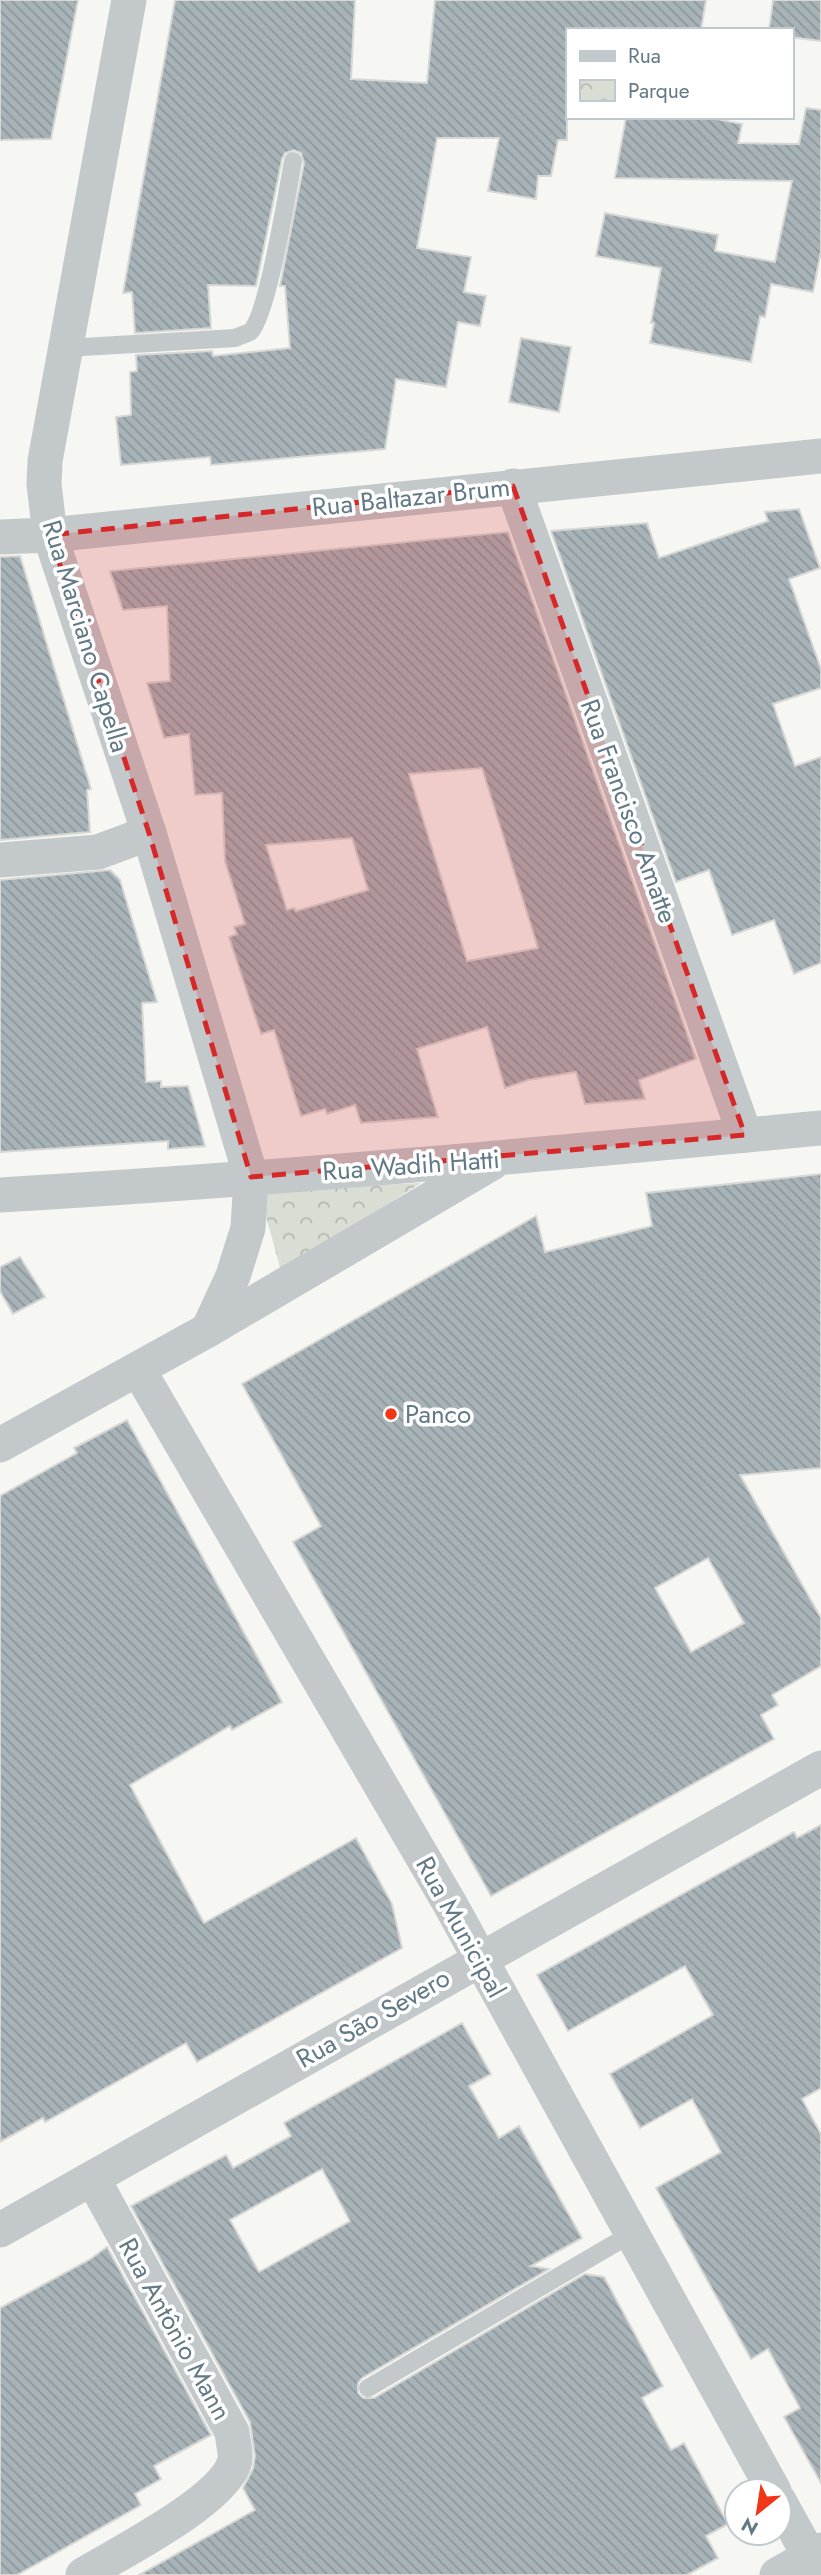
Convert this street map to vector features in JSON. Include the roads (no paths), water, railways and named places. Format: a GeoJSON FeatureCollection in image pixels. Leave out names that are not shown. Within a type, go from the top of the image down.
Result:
{"type":"FeatureCollection","features":[{"type":"Feature","properties":{"kind":"street","name":"Rua Marciano Capella"},"geometry":{"type":"LineString","coordinates":[[130,0],[45,461],[44,484],[50,536],[149,833],[251,1177],[248,1228],[233,1276],[208,1330]]}},
{"type":"Feature","properties":{"kind":"street","name":"Rua Baltazar Brum"},"geometry":{"type":"LineString","coordinates":[[0,537],[50,536],[821,456]]}},
{"type":"Feature","properties":{"kind":"street","name":"Rua Francisco Amatte"},"geometry":{"type":"LineString","coordinates":[[513,486],[745,1135]]}},
{"type":"Feature","properties":{"kind":"street"},"geometry":{"type":"LineString","coordinates":[[0,860],[99,852],[149,833]]}},
{"type":"Feature","properties":{"kind":"street","name":"Rua Wadih Hatti"},"geometry":{"type":"LineString","coordinates":[[0,1195],[498,1159],[821,1128]]}},
{"type":"Feature","properties":{"kind":"street"},"geometry":{"type":"LineString","coordinates":[[0,1445],[208,1330],[498,1159]]}},
{"type":"Feature","properties":{"kind":"street","name":"Rua Municipal"},"geometry":{"type":"LineString","coordinates":[[138,1369],[479,1958],[766,2477]]}},
{"type":"Feature","properties":{"kind":"street","name":"Rua São Severo"},"geometry":{"type":"LineString","coordinates":[[0,2230],[479,1958],[821,1768]]}},
{"type":"Feature","properties":{"kind":"street","name":"Rua Antônio Mann"},"geometry":{"type":"LineString","coordinates":[[83,2575],[195,2508],[222,2485],[235,2462],[232,2432],[93,2179]]}},
{"type":"Feature","properties":{"kind":"street"},"geometry":{"type":"LineString","coordinates":[[777,2575],[817,2561],[793,2523]]}},
{"type":"Feature","properties":{"kind":"lane"},"geometry":{"type":"LineString","coordinates":[[66,348],[234,338],[250,331],[260,316],[285,211],[292,161]]}},
{"type":"Feature","properties":{"kind":"lane"},"geometry":{"type":"LineString","coordinates":[[368,2388],[631,2234]]}},
{"type":"Feature","properties":{"kind":"place","name":"Panco"},"geometry":{"type":"Point","coordinates":[391,1414]}}]}
